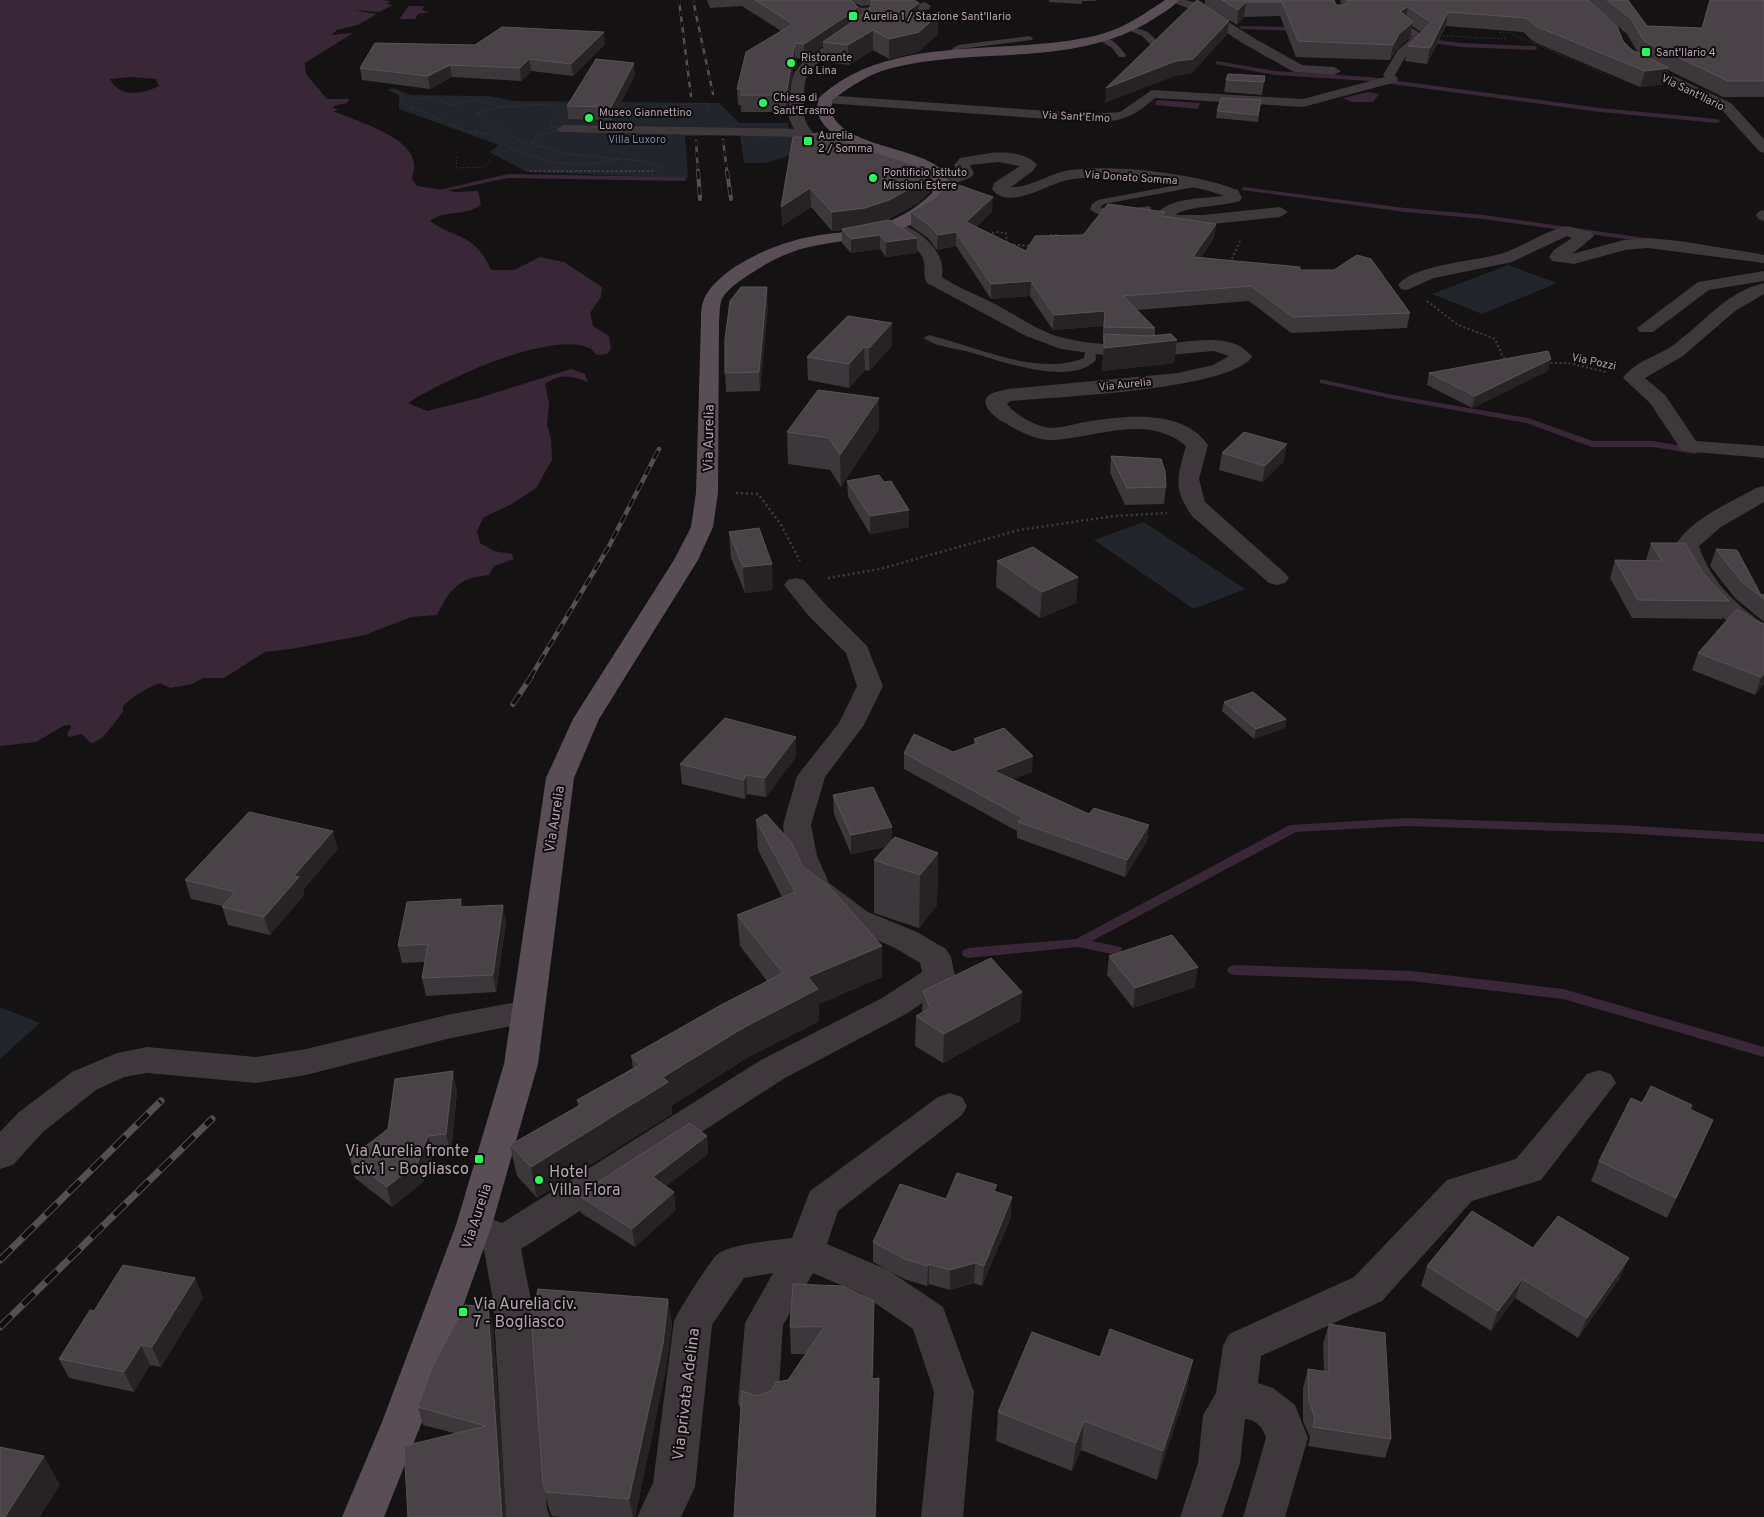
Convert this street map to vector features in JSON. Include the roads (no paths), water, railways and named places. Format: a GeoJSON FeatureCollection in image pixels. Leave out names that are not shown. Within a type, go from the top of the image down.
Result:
{"type":"FeatureCollection","features":[{"type":"Feature","properties":{"kind":"main road"},"geometry":{"type":"LineString","coordinates":[[939,178],[931,168],[853,139],[834,128],[825,114],[825,99],[849,80],[868,71],[917,59],[1042,49],[1102,38],[1143,22],[1173,0]]}},
{"type":"Feature","properties":{"kind":"main road","name":"Via Aurelia"},"geometry":{"type":"LineString","coordinates":[[363,1517],[402,1422],[488,1233],[521,1064],[560,778],[586,719],[686,560],[702,527],[707,492],[710,322],[713,300],[740,274],[768,255],[797,244],[861,235],[891,226],[930,204],[940,194],[939,178]]}},
{"type":"Feature","properties":{"kind":"street"},"geometry":{"type":"LineString","coordinates":[[839,0],[858,12],[865,22],[861,29],[810,64],[800,76],[796,118],[805,133],[818,144],[939,178]]}},
{"type":"Feature","properties":{"kind":"street"},"geometry":{"type":"LineString","coordinates":[[1173,0],[1196,7],[1249,41],[1299,68],[1334,71]]}},
{"type":"Feature","properties":{"kind":"street"},"geometry":{"type":"LineString","coordinates":[[858,12],[914,9],[925,6]]}},
{"type":"Feature","properties":{"kind":"street","name":"Via Sant'Elmo"},"geometry":{"type":"LineString","coordinates":[[825,99],[1091,118],[1118,118],[1129,115],[1152,94],[1303,103],[1361,89],[1392,79],[1390,75],[1402,52],[1420,37],[1404,26]]}},
{"type":"Feature","properties":{"kind":"street","name":"Via Sant'Ilario"},"geometry":{"type":"LineString","coordinates":[[1624,46],[1634,61],[1726,106],[1764,148]]}},
{"type":"Feature","properties":{"kind":"street"},"geometry":{"type":"LineString","coordinates":[[562,130],[805,133]]}},
{"type":"Feature","properties":{"kind":"street","name":"Via Donato Somma"},"geometry":{"type":"LineString","coordinates":[[939,178],[963,177],[966,174],[962,165],[965,160],[997,157],[1014,158],[1030,165],[1000,186],[1000,189],[1014,193],[1026,192],[1060,176],[1076,174],[1203,183],[1222,187],[1232,193],[1234,198],[1181,205],[1168,212],[1167,216],[1178,221],[1192,222],[1240,215],[1280,212]]}},
{"type":"Feature","properties":{"kind":"street","name":"Via Aurelia"},"geometry":{"type":"LineString","coordinates":[[891,226],[910,236],[934,259],[936,270],[933,279],[944,288],[982,304],[1024,329],[1053,340],[1083,346],[1161,351],[1212,345],[1234,348],[1242,357],[1220,369],[1178,379],[1008,395],[996,400],[994,403],[995,407],[1002,412],[1026,427],[1042,433],[1051,434],[1120,423],[1150,423],[1189,435],[1197,445],[1186,484],[1191,498],[1200,511],[1277,578]]}},
{"type":"Feature","properties":{"kind":"street"},"geometry":{"type":"LineString","coordinates":[[1408,285],[1429,274],[1506,258],[1529,244],[1567,230],[1586,236],[1560,254],[1558,257],[1562,259],[1582,257],[1632,244],[1653,244],[1760,269]]}},
{"type":"Feature","properties":{"kind":"street"},"geometry":{"type":"LineString","coordinates":[[1646,328],[1704,286],[1760,269]]}},
{"type":"Feature","properties":{"kind":"street"},"geometry":{"type":"LineString","coordinates":[[1760,269],[1744,295],[1676,352],[1644,367],[1633,378],[1658,399],[1689,448],[1764,452]]}},
{"type":"Feature","properties":{"kind":"street"},"geometry":{"type":"LineString","coordinates":[[1764,493],[1710,524],[1694,535],[1687,545],[1690,560],[1714,593],[1740,619],[1764,635]]}},
{"type":"Feature","properties":{"kind":"street"},"geometry":{"type":"LineString","coordinates":[[528,1517],[526,1514],[512,1300],[488,1233],[547,1215],[772,1070],[894,1006],[939,976],[935,958],[906,940],[857,919],[816,889],[802,856],[797,825],[811,776],[851,724],[870,686],[858,651],[818,610],[802,581]]}},
{"type":"Feature","properties":{"kind":"street"},"geometry":{"type":"LineString","coordinates":[[0,1155],[31,1122],[84,1081],[117,1066],[147,1060],[256,1070],[306,1062],[447,1027],[528,1012]]}},
{"type":"Feature","properties":{"kind":"street"},"geometry":{"type":"LineString","coordinates":[[1201,1517],[1220,1463],[1223,1415],[1234,1400],[1243,1346],[1368,1290],[1460,1190],[1528,1170],[1599,1082]]}},
{"type":"Feature","properties":{"kind":"street"},"geometry":{"type":"LineString","coordinates":[[758,1403],[764,1322],[806,1251],[823,1202],[950,1106]]}},
{"type":"Feature","properties":{"kind":"street"},"geometry":{"type":"LineString","coordinates":[[806,1251],[829,1263],[875,1282],[929,1319],[954,1392],[942,1517]]}},
{"type":"Feature","properties":{"kind":"street","name":"Via privata Adelina"},"geometry":{"type":"LineString","coordinates":[[658,1517],[674,1486],[693,1320],[732,1264],[806,1251]]}},
{"type":"Feature","properties":{"kind":"street"},"geometry":{"type":"LineString","coordinates":[[1234,1400],[1260,1401],[1281,1418],[1286,1438],[1264,1517]]}},
{"type":"Feature","properties":{"kind":"lane"},"geometry":{"type":"LineString","coordinates":[[1131,28],[1145,34],[1154,44]]}},
{"type":"Feature","properties":{"kind":"lane"},"geometry":{"type":"LineString","coordinates":[[958,55],[956,50],[958,47],[1029,38]]}},
{"type":"Feature","properties":{"kind":"lane"},"geometry":{"type":"LineString","coordinates":[[1102,38],[1115,46],[1122,55]]}},
{"type":"Feature","properties":{"kind":"lane"},"geometry":{"type":"LineString","coordinates":[[1148,209],[1114,214],[1102,213],[1095,209],[1095,206],[1101,202],[1203,183]]}},
{"type":"Feature","properties":{"kind":"lane"},"geometry":{"type":"LineString","coordinates":[[930,338],[1018,363],[1048,367],[1078,366],[1090,360],[1091,351],[1083,346]]}},
{"type":"Feature","properties":{"kind":"waterway"},"geometry":{"type":"LineString","coordinates":[[1241,27],[1299,29]]}},
{"type":"Feature","properties":{"kind":"waterway"},"geometry":{"type":"LineString","coordinates":[[1395,36],[1460,45],[1535,48]]}},
{"type":"Feature","properties":{"kind":"waterway"},"geometry":{"type":"LineString","coordinates":[[1217,63],[1275,73],[1369,79],[1600,110],[1717,121]]}},
{"type":"Feature","properties":{"kind":"waterway"},"geometry":{"type":"LineString","coordinates":[[442,190],[508,176],[684,179]]}},
{"type":"Feature","properties":{"kind":"waterway"},"geometry":{"type":"LineString","coordinates":[[1244,189],[1405,210],[1484,217],[1653,241]]}},
{"type":"Feature","properties":{"kind":"waterway"},"geometry":{"type":"LineString","coordinates":[[1323,381],[1393,397],[1528,421],[1592,444],[1653,444],[1695,451]]}},
{"type":"Feature","properties":{"kind":"waterway"},"geometry":{"type":"LineString","coordinates":[[1078,943],[1294,828],[1407,822],[1620,829],[1764,838]]}},
{"type":"Feature","properties":{"kind":"waterway"},"geometry":{"type":"LineString","coordinates":[[968,953],[1078,943]]}},
{"type":"Feature","properties":{"kind":"waterway"},"geometry":{"type":"LineString","coordinates":[[1078,943],[1116,950]]}},
{"type":"Feature","properties":{"kind":"waterway"},"geometry":{"type":"LineString","coordinates":[[1234,970],[1411,976],[1563,994],[1764,1052]]}},
{"type":"Feature","properties":{"kind":"railway"},"geometry":{"type":"LineString","coordinates":[[679,0],[691,96]]}},
{"type":"Feature","properties":{"kind":"railway"},"geometry":{"type":"LineString","coordinates":[[693,0],[713,94]]}},
{"type":"Feature","properties":{"kind":"railway"},"geometry":{"type":"LineString","coordinates":[[723,140],[727,172]]}},
{"type":"Feature","properties":{"kind":"railway"},"geometry":{"type":"LineString","coordinates":[[696,141],[698,172]]}},
{"type":"Feature","properties":{"kind":"railway"},"geometry":{"type":"LineString","coordinates":[[698,171],[700,199]]}},
{"type":"Feature","properties":{"kind":"railway"},"geometry":{"type":"LineString","coordinates":[[727,171],[731,199]]}},
{"type":"Feature","properties":{"kind":"railway"},"geometry":{"type":"LineString","coordinates":[[530,678],[608,548],[659,449]]}},
{"type":"Feature","properties":{"kind":"railway"},"geometry":{"type":"LineString","coordinates":[[513,704],[531,677]]}},
{"type":"Feature","properties":{"kind":"railway"},"geometry":{"type":"LineString","coordinates":[[0,1260],[161,1101]]}},
{"type":"Feature","properties":{"kind":"railway"},"geometry":{"type":"LineString","coordinates":[[0,1327],[212,1119]]}},
{"type":"Feature","properties":{"kind":"place","name":"Aurelia 1 / Stazione Sant'Ilario"},"geometry":{"type":"Point","coordinates":[853,16]}},
{"type":"Feature","properties":{"kind":"place","name":"Sant'Ilario 4"},"geometry":{"type":"Point","coordinates":[1646,52]}},
{"type":"Feature","properties":{"kind":"place","name":"Ristorante da Lina"},"geometry":{"type":"Point","coordinates":[791,63]}},
{"type":"Feature","properties":{"kind":"place","name":"Chiesa di Sant'Erasmo"},"geometry":{"type":"Point","coordinates":[763,103]}},
{"type":"Feature","properties":{"kind":"place","name":"Museo Giannettino Luxoro"},"geometry":{"type":"Point","coordinates":[589,118]}},
{"type":"Feature","properties":{"kind":"place","name":"Aurelia 2 / Somma"},"geometry":{"type":"Point","coordinates":[808,141]}},
{"type":"Feature","properties":{"kind":"place","name":"Pontificio Istituto Missioni Estere"},"geometry":{"type":"Point","coordinates":[873,178]}},
{"type":"Feature","properties":{"kind":"place","name":"Via Aurelia fronte civ. 1 - Bogliasco"},"geometry":{"type":"Point","coordinates":[479,1159]}},
{"type":"Feature","properties":{"kind":"place","name":"Hotel Villa Flora"},"geometry":{"type":"Point","coordinates":[539,1180]}},
{"type":"Feature","properties":{"kind":"place","name":"Via Aurelia civ. 7 - Bogliasco"},"geometry":{"type":"Point","coordinates":[463,1312]}},
{"type":"Feature","properties":{"kind":"park label","name":"Villa Luxoro"},"geometry":{"type":"Point","coordinates":[637,139]}}]}
